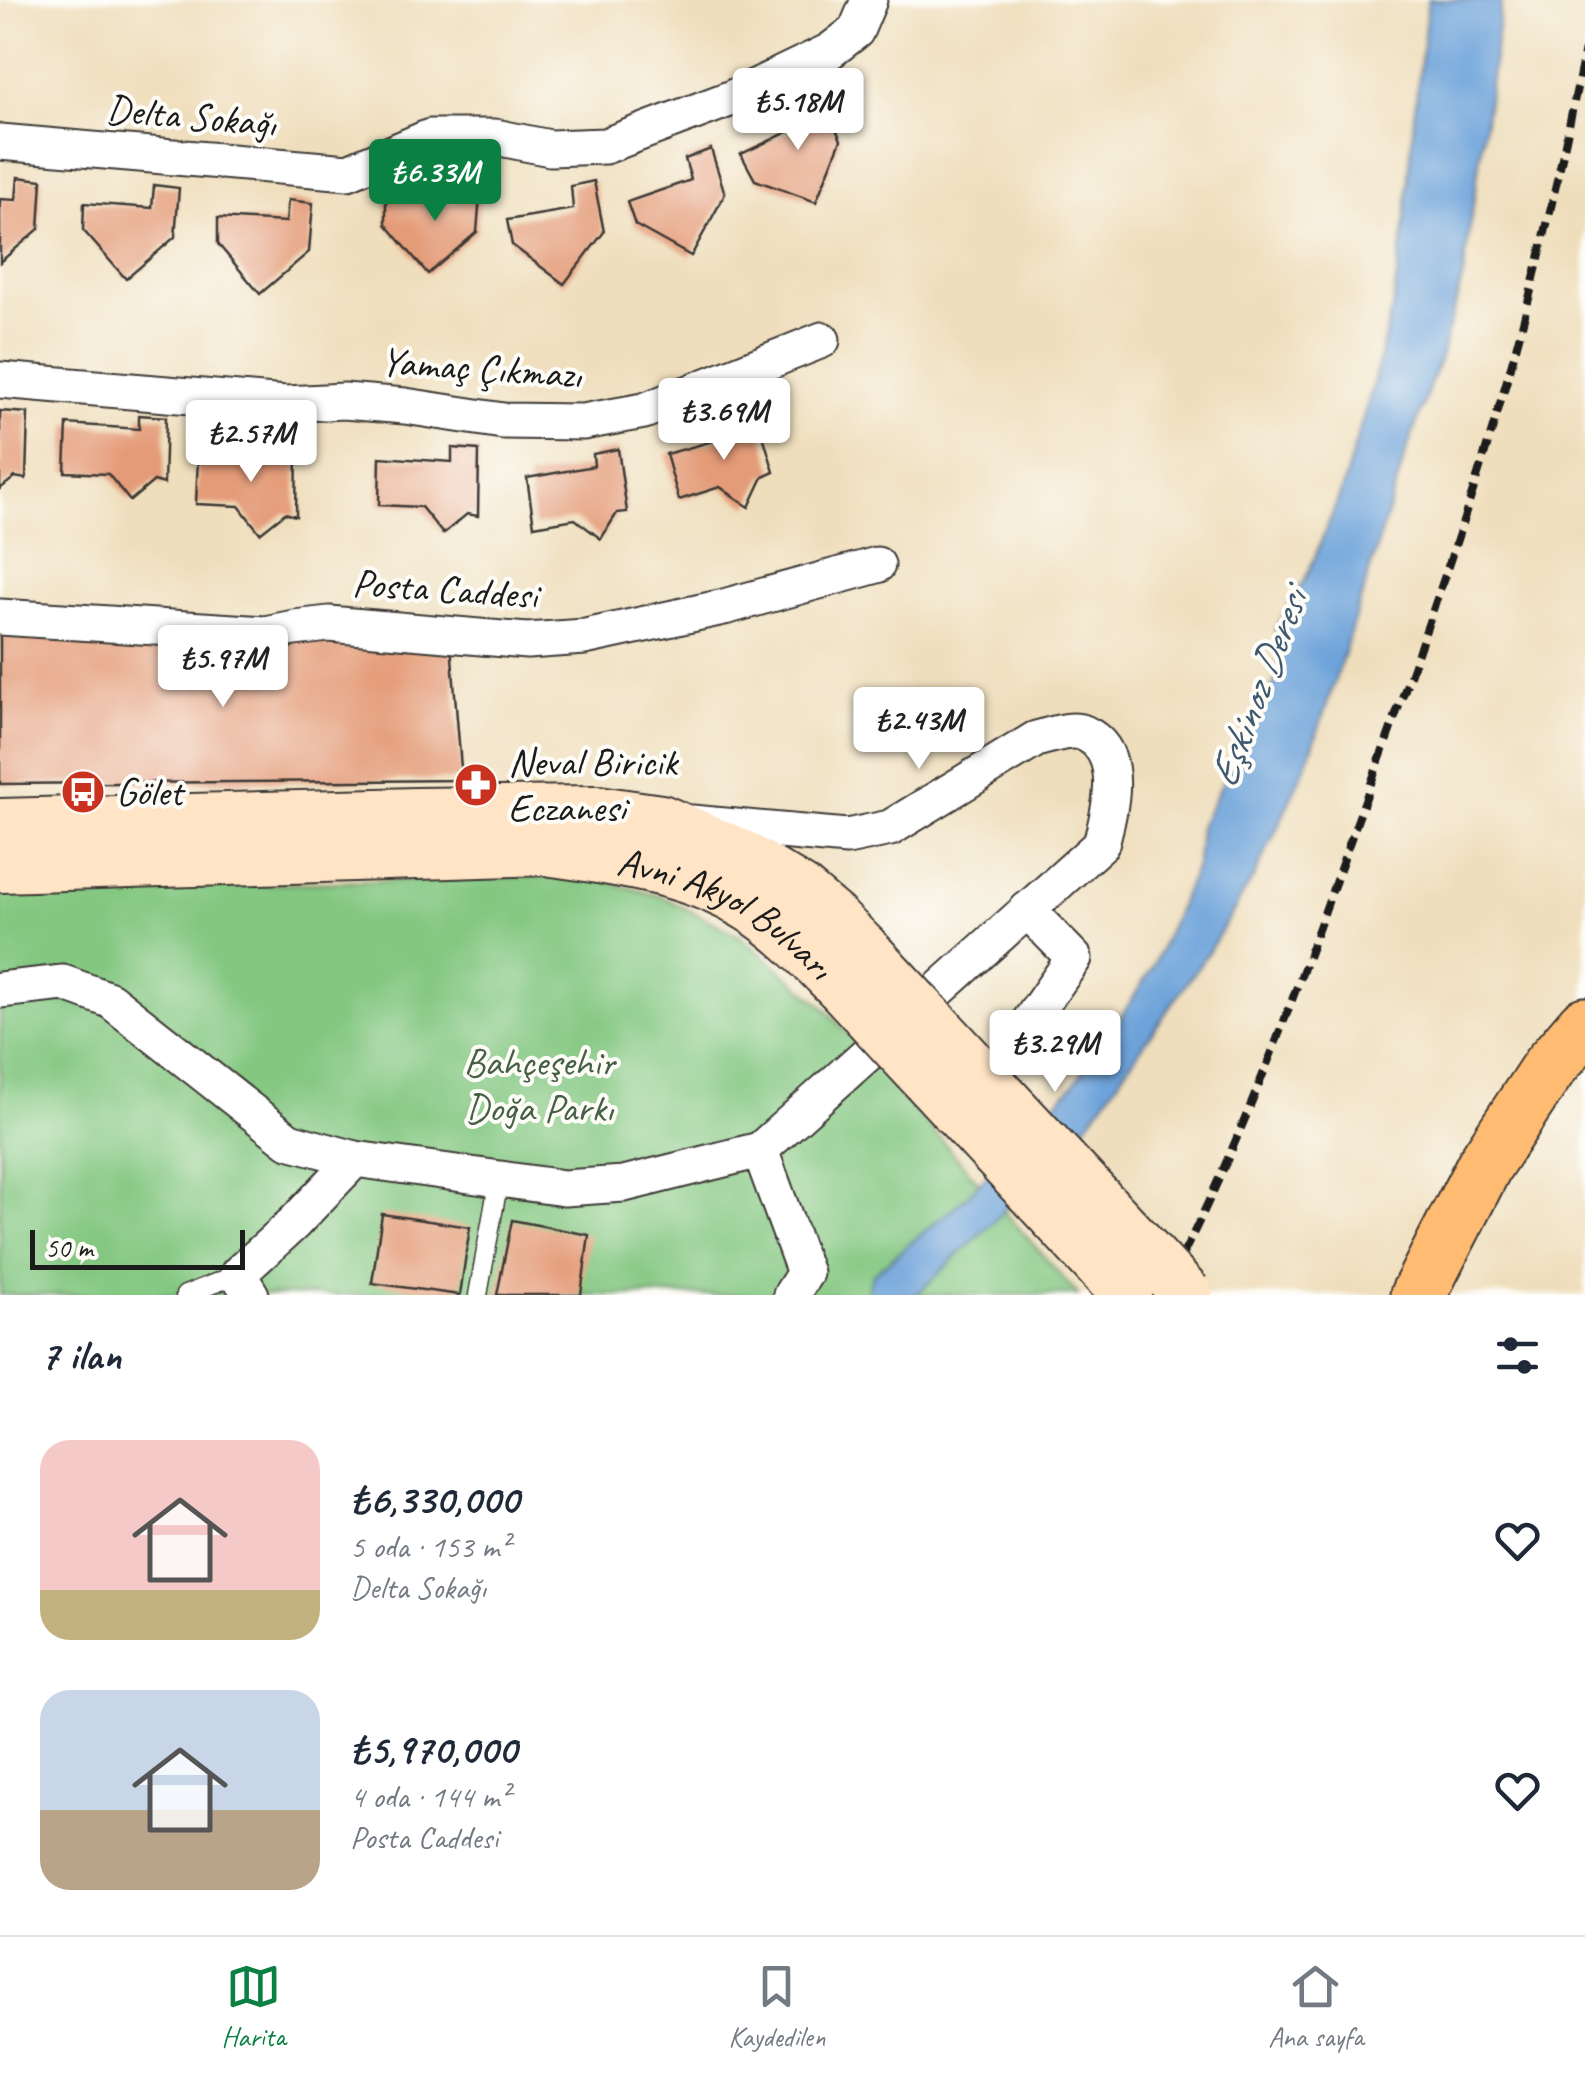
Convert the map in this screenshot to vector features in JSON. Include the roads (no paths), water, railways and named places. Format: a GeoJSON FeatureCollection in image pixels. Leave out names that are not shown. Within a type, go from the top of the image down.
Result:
{"type":"FeatureCollection","features":[{"type":"Feature","properties":{"kind":"main road","name":"Avni Akyol Bulvarı"},"geometry":{"type":"LineString","coordinates":[[0,824],[580,811],[661,820],[739,854],[800,890],[834,918],[853,968],[1127,1295]]}},
{"type":"Feature","properties":{"kind":"main road","name":"Avni Akyol Bulvarı"},"geometry":{"type":"LineString","coordinates":[[0,867],[546,850],[634,863],[698,880],[760,914],[795,941],[853,968],[1187,1295]]}},
{"type":"Feature","properties":{"kind":"main road"},"geometry":{"type":"LineString","coordinates":[[1418,1295],[1484,1164],[1549,1068],[1585,1024]]}},
{"type":"Feature","properties":{"kind":"main road"},"geometry":{"type":"LineString","coordinates":[[1455,1295],[1489,1224],[1560,1111],[1585,1081]]}},
{"type":"Feature","properties":{"kind":"street","name":"Delta Sokağı"},"geometry":{"type":"LineString","coordinates":[[0,142],[348,172],[430,137],[495,138],[550,148],[604,146],[732,98],[830,52],[856,31],[868,4]]}},
{"type":"Feature","properties":{"kind":"street","name":"Yamaç Çıkmazı"},"geometry":{"type":"LineString","coordinates":[[0,380],[286,404],[344,400],[504,421],[583,422],[644,412],[822,340]]}},
{"type":"Feature","properties":{"kind":"street","name":"Posta Caddesi"},"geometry":{"type":"LineString","coordinates":[[0,616],[265,634],[329,624],[527,640],[584,637],[724,607],[878,565]]}},
{"type":"Feature","properties":{"kind":"street"},"geometry":{"type":"LineString","coordinates":[[0,990],[63,982],[110,1000],[289,1142],[356,1158],[564,1188],[624,1184],[760,1150],[1101,844],[1112,803],[1112,768],[1100,746],[1083,733],[1063,732],[1036,740],[890,828],[868,834],[847,837],[661,820]]}},
{"type":"Feature","properties":{"kind":"street"},"geometry":{"type":"LineString","coordinates":[[1016,1041],[1074,958],[1026,910]]}},
{"type":"Feature","properties":{"kind":"street"},"geometry":{"type":"LineString","coordinates":[[760,1150],[806,1288]]}},
{"type":"Feature","properties":{"kind":"street"},"geometry":{"type":"LineString","coordinates":[[244,1284],[294,1223],[356,1158]]}},
{"type":"Feature","properties":{"kind":"lane"},"geometry":{"type":"LineString","coordinates":[[478,1295],[498,1179]]}},
{"type":"Feature","properties":{"kind":"lane"},"geometry":{"type":"LineString","coordinates":[[185,1295],[244,1284]]}},
{"type":"Feature","properties":{"kind":"water"},"geometry":{"type":"Polygon","coordinates":[[[1428,0],[1502,0],[1463,276],[1444,346],[1310,755],[1254,877],[1207,954],[1090,1121],[916,1295],[867,1295],[872,1275],[965,1198],[1072,1086],[1152,968],[1197,864],[1200,826],[1280,672],[1275,629],[1307,576],[1340,495],[1372,388],[1393,304],[1405,222],[1428,0]]]}},
{"type":"Feature","properties":{"kind":"railway"},"geometry":{"type":"LineString","coordinates":[[1162,1295],[1217,1183],[1266,1068],[1456,543],[1522,327],[1585,49]]}},
{"type":"Feature","properties":{"kind":"place","name":"Neval Biricik Eczanesi"},"geometry":{"type":"Point","coordinates":[476,785]}},
{"type":"Feature","properties":{"kind":"place","name":"Gölet"},"geometry":{"type":"Point","coordinates":[83,792]}},
{"type":"Feature","properties":{"kind":"water label","name":"Eşkinoz Deresi"},"geometry":{"type":"Point","coordinates":[1258,689]}},
{"type":"Feature","properties":{"kind":"park label","name":"Bahçeşehir Doğa Parkı"},"geometry":{"type":"Point","coordinates":[539,1085]}}]}
